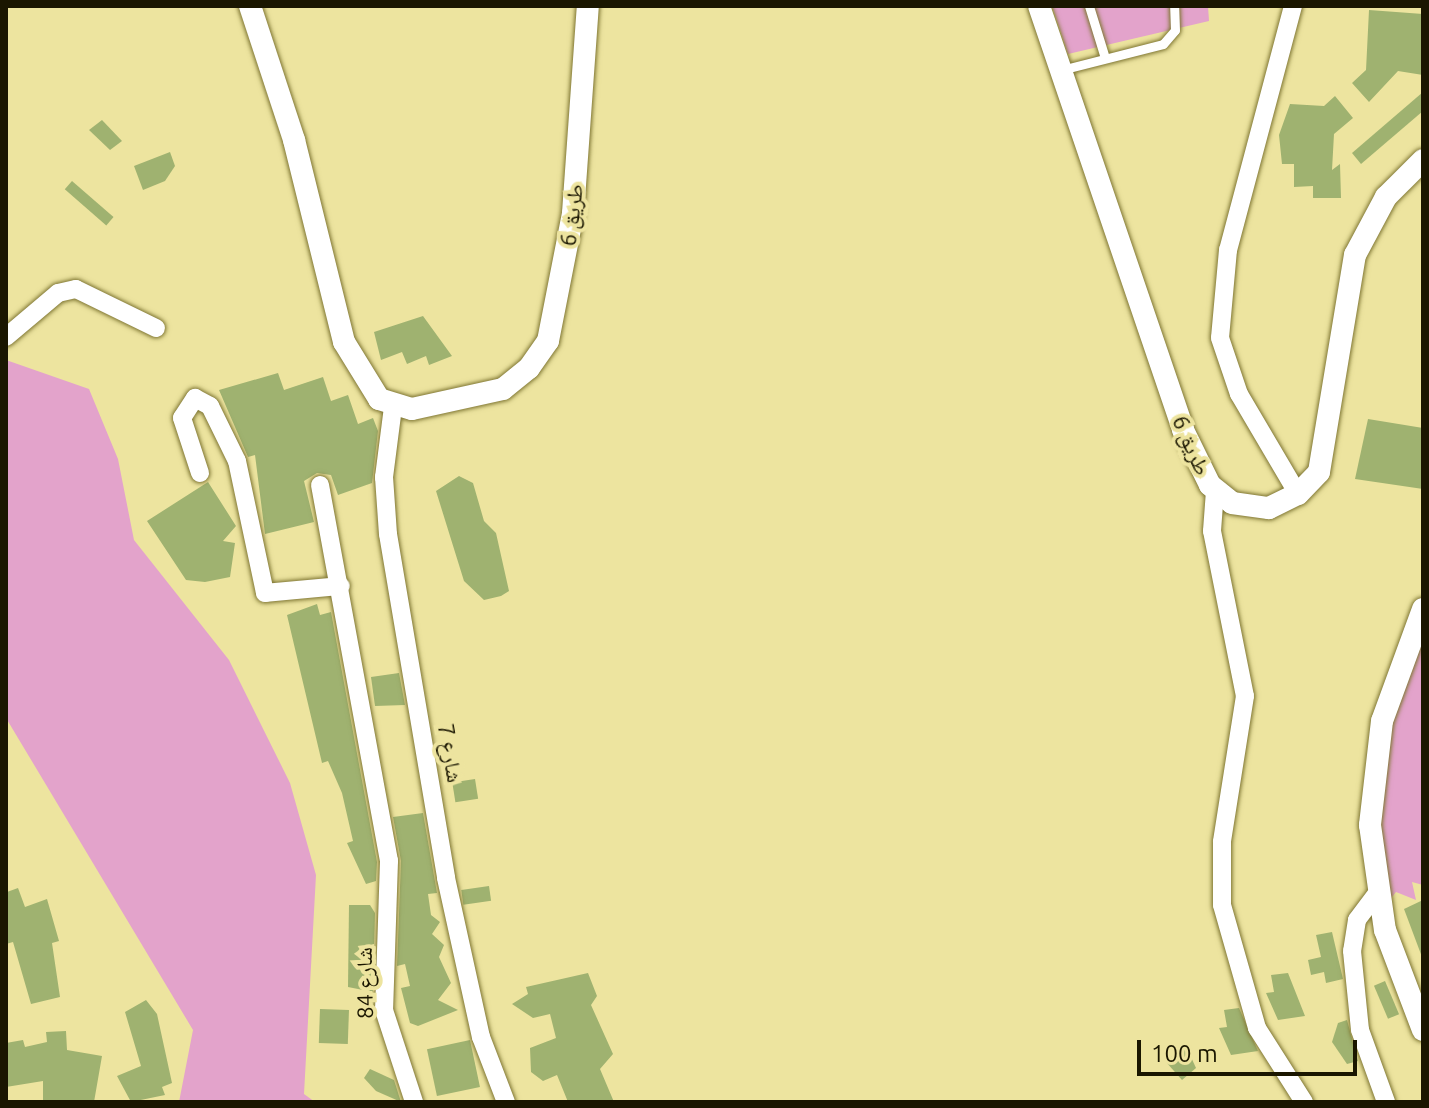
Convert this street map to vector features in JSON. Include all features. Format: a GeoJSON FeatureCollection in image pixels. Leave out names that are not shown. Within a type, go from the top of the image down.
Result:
{"type":"FeatureCollection","features":[{"type":"Feature","properties":{"kind":"street"},"geometry":{"type":"LineString","coordinates":[[250,6],[294,140],[332,309],[363,379],[393,407]]}},
{"type":"Feature","properties":{"kind":"street","name":"طريق 6"},"geometry":{"type":"LineString","coordinates":[[393,407],[490,395],[529,368],[551,328],[573,213],[588,6]]}},
{"type":"Feature","properties":{"kind":"street","name":"طريق 6"},"geometry":{"type":"LineString","coordinates":[[1039,6],[1183,430],[1215,491],[1259,509],[1298,494]]}},
{"type":"Feature","properties":{"kind":"street"},"geometry":{"type":"LineString","coordinates":[[1293,6],[1228,250],[1220,338],[1246,407],[1298,494],[1319,472],[1329,444],[1358,245],[1386,197],[1423,160]]}},
{"type":"Feature","properties":{"kind":"street"},"geometry":{"type":"LineString","coordinates":[[6,337],[58,293],[76,289],[156,328]]}},
{"type":"Feature","properties":{"kind":"street"},"geometry":{"type":"LineString","coordinates":[[200,473],[182,418],[195,398],[210,406],[237,461],[265,593],[341,586]]}},
{"type":"Feature","properties":{"kind":"street","name":"شارع 7"},"geometry":{"type":"LineString","coordinates":[[393,407],[384,477],[388,534],[446,878],[481,1037],[506,1102]]}},
{"type":"Feature","properties":{"kind":"street","name":"شارع 84"},"geometry":{"type":"LineString","coordinates":[[320,485],[381,802],[386,907],[384,1010],[414,1102]]}},
{"type":"Feature","properties":{"kind":"street"},"geometry":{"type":"LineString","coordinates":[[1215,491],[1212,531],[1245,696],[1222,842],[1222,905],[1257,1028],[1304,1102]]}},
{"type":"Feature","properties":{"kind":"street"},"geometry":{"type":"LineString","coordinates":[[1423,609],[1377,745],[1370,825],[1378,892],[1396,966],[1423,1030]]}},
{"type":"Feature","properties":{"kind":"street"},"geometry":{"type":"LineString","coordinates":[[1378,892],[1357,920],[1352,951],[1360,1030],[1386,1102]]}},
{"type":"Feature","properties":{"kind":"lane"},"geometry":{"type":"LineString","coordinates":[[1089,6],[1105,58]]}},
{"type":"Feature","properties":{"kind":"lane"},"geometry":{"type":"LineString","coordinates":[[1061,70],[1163,44],[1175,30],[1174,6]]}},
{"type":"Feature","properties":{"kind":"shaded area"},"geometry":{"type":"Polygon","coordinates":[[[1052,6],[1208,6],[1209,21],[1068,54],[1052,6]]]}},
{"type":"Feature","properties":{"kind":"shaded area"},"geometry":{"type":"Polygon","coordinates":[[[6,360],[89,389],[118,459],[134,540],[229,660],[290,783],[316,875],[304,1094],[315,1102],[179,1102],[193,1030],[6,718],[6,360]]]}},
{"type":"Feature","properties":{"kind":"shaded area"},"geometry":{"type":"Polygon","coordinates":[[[1423,623],[1423,885],[1412,882],[1416,900],[1396,892],[1388,902],[1376,834],[1394,708],[1423,623]]]}},
{"type":"Feature","properties":{"kind":"building"},"geometry":{"type":"Polygon","coordinates":[[[1369,10],[1423,14],[1423,75],[1398,71],[1369,102],[1352,83],[1366,70],[1369,10]]]}},
{"type":"Feature","properties":{"kind":"building"},"geometry":{"type":"Polygon","coordinates":[[[1423,92],[1423,111],[1361,164],[1352,153],[1423,92]]]}},
{"type":"Feature","properties":{"kind":"building"},"geometry":{"type":"Polygon","coordinates":[[[1335,96],[1353,118],[1334,134],[1332,170],[1340,164],[1341,198],[1313,198],[1313,186],[1294,187],[1294,164],[1282,164],[1279,135],[1290,104],[1324,106],[1335,96]]]}},
{"type":"Feature","properties":{"kind":"building"},"geometry":{"type":"Polygon","coordinates":[[[102,120],[122,141],[110,150],[89,130],[102,120]]]}},
{"type":"Feature","properties":{"kind":"building"},"geometry":{"type":"Polygon","coordinates":[[[170,152],[175,166],[165,181],[143,190],[134,166],[170,152]]]}},
{"type":"Feature","properties":{"kind":"building"},"geometry":{"type":"Polygon","coordinates":[[[72,181],[114,217],[106,225],[65,189],[72,181]]]}},
{"type":"Feature","properties":{"kind":"building"},"geometry":{"type":"Polygon","coordinates":[[[423,316],[452,356],[429,365],[426,356],[407,364],[402,352],[381,360],[374,332],[423,316]]]}},
{"type":"Feature","properties":{"kind":"building"},"geometry":{"type":"Polygon","coordinates":[[[278,373],[284,390],[323,377],[331,401],[348,395],[358,424],[373,418],[378,431],[372,483],[338,495],[331,475],[317,473],[304,481],[314,522],[265,534],[255,455],[248,457],[219,390],[278,373]]]}},
{"type":"Feature","properties":{"kind":"building"},"geometry":{"type":"Polygon","coordinates":[[[1368,419],[1423,428],[1423,489],[1355,479],[1368,419]]]}},
{"type":"Feature","properties":{"kind":"building"},"geometry":{"type":"Polygon","coordinates":[[[459,476],[473,483],[484,521],[496,533],[509,591],[501,596],[484,600],[464,581],[436,491],[459,476]]]}},
{"type":"Feature","properties":{"kind":"building"},"geometry":{"type":"Polygon","coordinates":[[[208,482],[236,526],[223,541],[235,543],[230,577],[205,582],[186,580],[147,521],[208,482]]]}},
{"type":"Feature","properties":{"kind":"building"},"geometry":{"type":"Polygon","coordinates":[[[317,604],[320,615],[331,612],[377,862],[376,881],[366,884],[347,843],[353,841],[342,793],[328,761],[322,763],[287,615],[317,604]]]}},
{"type":"Feature","properties":{"kind":"building"},"geometry":{"type":"Polygon","coordinates":[[[399,673],[405,705],[375,706],[371,677],[399,673]]]}},
{"type":"Feature","properties":{"kind":"building"},"geometry":{"type":"Polygon","coordinates":[[[475,779],[478,799],[455,802],[452,783],[475,779]]]}},
{"type":"Feature","properties":{"kind":"building"},"geometry":{"type":"Polygon","coordinates":[[[423,813],[437,893],[428,894],[431,915],[440,922],[432,934],[444,945],[439,957],[451,983],[438,1000],[458,1010],[418,1026],[410,1023],[401,988],[410,986],[405,964],[397,966],[401,861],[393,817],[423,813]]]}},
{"type":"Feature","properties":{"kind":"building"},"geometry":{"type":"Polygon","coordinates":[[[489,886],[491,901],[463,905],[461,890],[489,886]]]}},
{"type":"Feature","properties":{"kind":"building"},"geometry":{"type":"Polygon","coordinates":[[[18,888],[25,907],[47,899],[59,941],[52,943],[60,997],[31,1004],[13,942],[6,944],[7,892],[18,888]]]}},
{"type":"Feature","properties":{"kind":"building"},"geometry":{"type":"Polygon","coordinates":[[[1423,900],[1423,956],[1422,957],[1404,909],[1423,900]]]}},
{"type":"Feature","properties":{"kind":"building"},"geometry":{"type":"Polygon","coordinates":[[[349,905],[370,905],[375,913],[373,992],[348,987],[349,905]]]}},
{"type":"Feature","properties":{"kind":"building"},"geometry":{"type":"Polygon","coordinates":[[[1332,932],[1343,979],[1326,983],[1324,972],[1311,975],[1308,960],[1321,957],[1316,935],[1332,932]]]}},
{"type":"Feature","properties":{"kind":"building"},"geometry":{"type":"Polygon","coordinates":[[[588,973],[597,996],[591,1005],[613,1054],[600,1069],[614,1102],[568,1102],[557,1075],[543,1081],[531,1072],[530,1048],[556,1038],[550,1014],[533,1018],[512,1004],[528,994],[526,987],[588,973]]]}},
{"type":"Feature","properties":{"kind":"building"},"geometry":{"type":"Polygon","coordinates":[[[1288,973],[1305,1016],[1278,1020],[1266,993],[1274,992],[1271,975],[1288,973]]]}},
{"type":"Feature","properties":{"kind":"building"},"geometry":{"type":"Polygon","coordinates":[[[1385,981],[1399,1014],[1388,1019],[1374,986],[1385,981]]]}},
{"type":"Feature","properties":{"kind":"building"},"geometry":{"type":"Polygon","coordinates":[[[146,1000],[157,1014],[172,1083],[162,1087],[165,1095],[131,1102],[117,1076],[141,1066],[125,1012],[146,1000]]]}},
{"type":"Feature","properties":{"kind":"building"},"geometry":{"type":"Polygon","coordinates":[[[1239,1008],[1258,1051],[1231,1055],[1219,1028],[1227,1027],[1224,1010],[1239,1008]]]}},
{"type":"Feature","properties":{"kind":"building"},"geometry":{"type":"Polygon","coordinates":[[[320,1009],[349,1010],[348,1044],[319,1043],[320,1009]]]}},
{"type":"Feature","properties":{"kind":"building"},"geometry":{"type":"Polygon","coordinates":[[[1347,1020],[1358,1061],[1347,1064],[1332,1042],[1338,1023],[1347,1020]]]}},
{"type":"Feature","properties":{"kind":"building"},"geometry":{"type":"Polygon","coordinates":[[[66,1031],[67,1050],[102,1056],[94,1102],[43,1102],[43,1081],[6,1087],[6,1043],[23,1040],[25,1047],[47,1042],[46,1032],[66,1031]]]}},
{"type":"Feature","properties":{"kind":"building"},"geometry":{"type":"Polygon","coordinates":[[[470,1040],[480,1087],[437,1096],[427,1049],[470,1040]]]}},
{"type":"Feature","properties":{"kind":"building"},"geometry":{"type":"Polygon","coordinates":[[[1185,1044],[1196,1068],[1182,1080],[1166,1062],[1185,1044]]]}},
{"type":"Feature","properties":{"kind":"building"},"geometry":{"type":"Polygon","coordinates":[[[370,1069],[394,1080],[401,1102],[376,1091],[364,1078],[370,1069]]]}}]}
